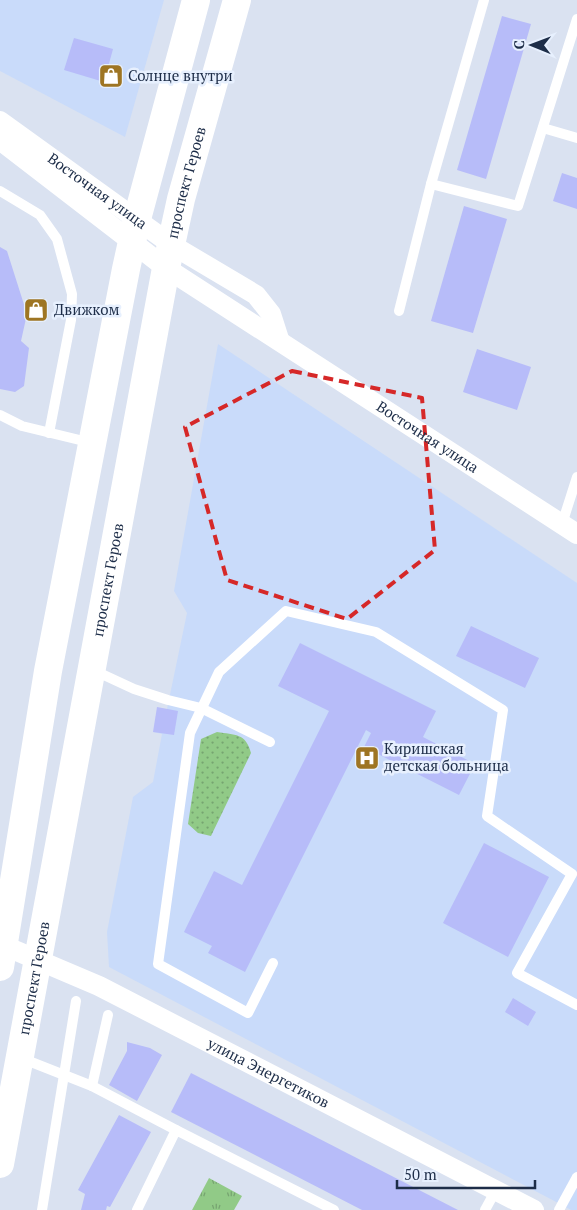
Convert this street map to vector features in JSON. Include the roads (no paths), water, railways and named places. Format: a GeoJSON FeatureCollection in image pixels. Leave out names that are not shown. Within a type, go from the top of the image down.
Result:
{"type":"FeatureCollection","features":[{"type":"Feature","properties":{"kind":"main road"},"geometry":{"type":"LineString","coordinates":[[1,952],[48,671],[135,230],[196,0]]}},
{"type":"Feature","properties":{"kind":"main road","name":"проспект Героев"},"geometry":{"type":"LineString","coordinates":[[0,1164],[169,256],[181,200],[237,0]]}},
{"type":"Feature","properties":{"kind":"street","name":"Восточная улица"},"geometry":{"type":"LineString","coordinates":[[0,121],[135,230],[279,339],[570,529]]}},
{"type":"Feature","properties":{"kind":"street","name":"Восточная улица"},"geometry":{"type":"LineString","coordinates":[[0,140],[135,230]]}},
{"type":"Feature","properties":{"kind":"street","name":"улица Энергетиков"},"geometry":{"type":"LineString","coordinates":[[1,952],[39,959],[99,986],[534,1210]]}},
{"type":"Feature","properties":{"kind":"lane"},"geometry":{"type":"LineString","coordinates":[[399,311],[431,184],[484,0]]}},
{"type":"Feature","properties":{"kind":"lane"},"geometry":{"type":"LineString","coordinates":[[431,184],[518,206],[576,24]]}},
{"type":"Feature","properties":{"kind":"lane"},"geometry":{"type":"LineString","coordinates":[[543,128],[577,138]]}},
{"type":"Feature","properties":{"kind":"lane"},"geometry":{"type":"LineString","coordinates":[[0,191],[40,215],[57,239],[72,294],[71,320],[49,433]]}},
{"type":"Feature","properties":{"kind":"lane"},"geometry":{"type":"LineString","coordinates":[[0,415],[22,426],[94,444]]}},
{"type":"Feature","properties":{"kind":"lane"},"geometry":{"type":"LineString","coordinates":[[570,529],[577,477]]}},
{"type":"Feature","properties":{"kind":"lane"},"geometry":{"type":"LineString","coordinates":[[273,963],[248,1013],[158,964],[190,733],[219,672],[286,612],[376,632],[503,710],[487,816],[572,874],[517,973],[577,1005]]}},
{"type":"Feature","properties":{"kind":"lane"},"geometry":{"type":"LineString","coordinates":[[92,670],[168,700],[201,708],[270,742]]}},
{"type":"Feature","properties":{"kind":"lane"},"geometry":{"type":"LineString","coordinates":[[42,1210],[76,1000]]}},
{"type":"Feature","properties":{"kind":"lane"},"geometry":{"type":"LineString","coordinates":[[92,1086],[108,1016]]}},
{"type":"Feature","properties":{"kind":"lane"},"geometry":{"type":"LineString","coordinates":[[20,1058],[92,1086],[334,1210]]}},
{"type":"Feature","properties":{"kind":"lane"},"geometry":{"type":"LineString","coordinates":[[137,1210],[176,1130]]}},
{"type":"Feature","properties":{"kind":"lane"},"geometry":{"type":"LineString","coordinates":[[559,1210],[577,1177]]}},
{"type":"Feature","properties":{"kind":"lane"},"geometry":{"type":"LineString","coordinates":[[484,1210],[496,1190]]}},
{"type":"Feature","properties":{"kind":"place","name":"Солнце внутри"},"geometry":{"type":"Point","coordinates":[111,76]}},
{"type":"Feature","properties":{"kind":"place","name":"Движком"},"geometry":{"type":"Point","coordinates":[36,310]}},
{"type":"Feature","properties":{"kind":"place","name":"Киришская детская больница"},"geometry":{"type":"Point","coordinates":[367,758]}}]}
